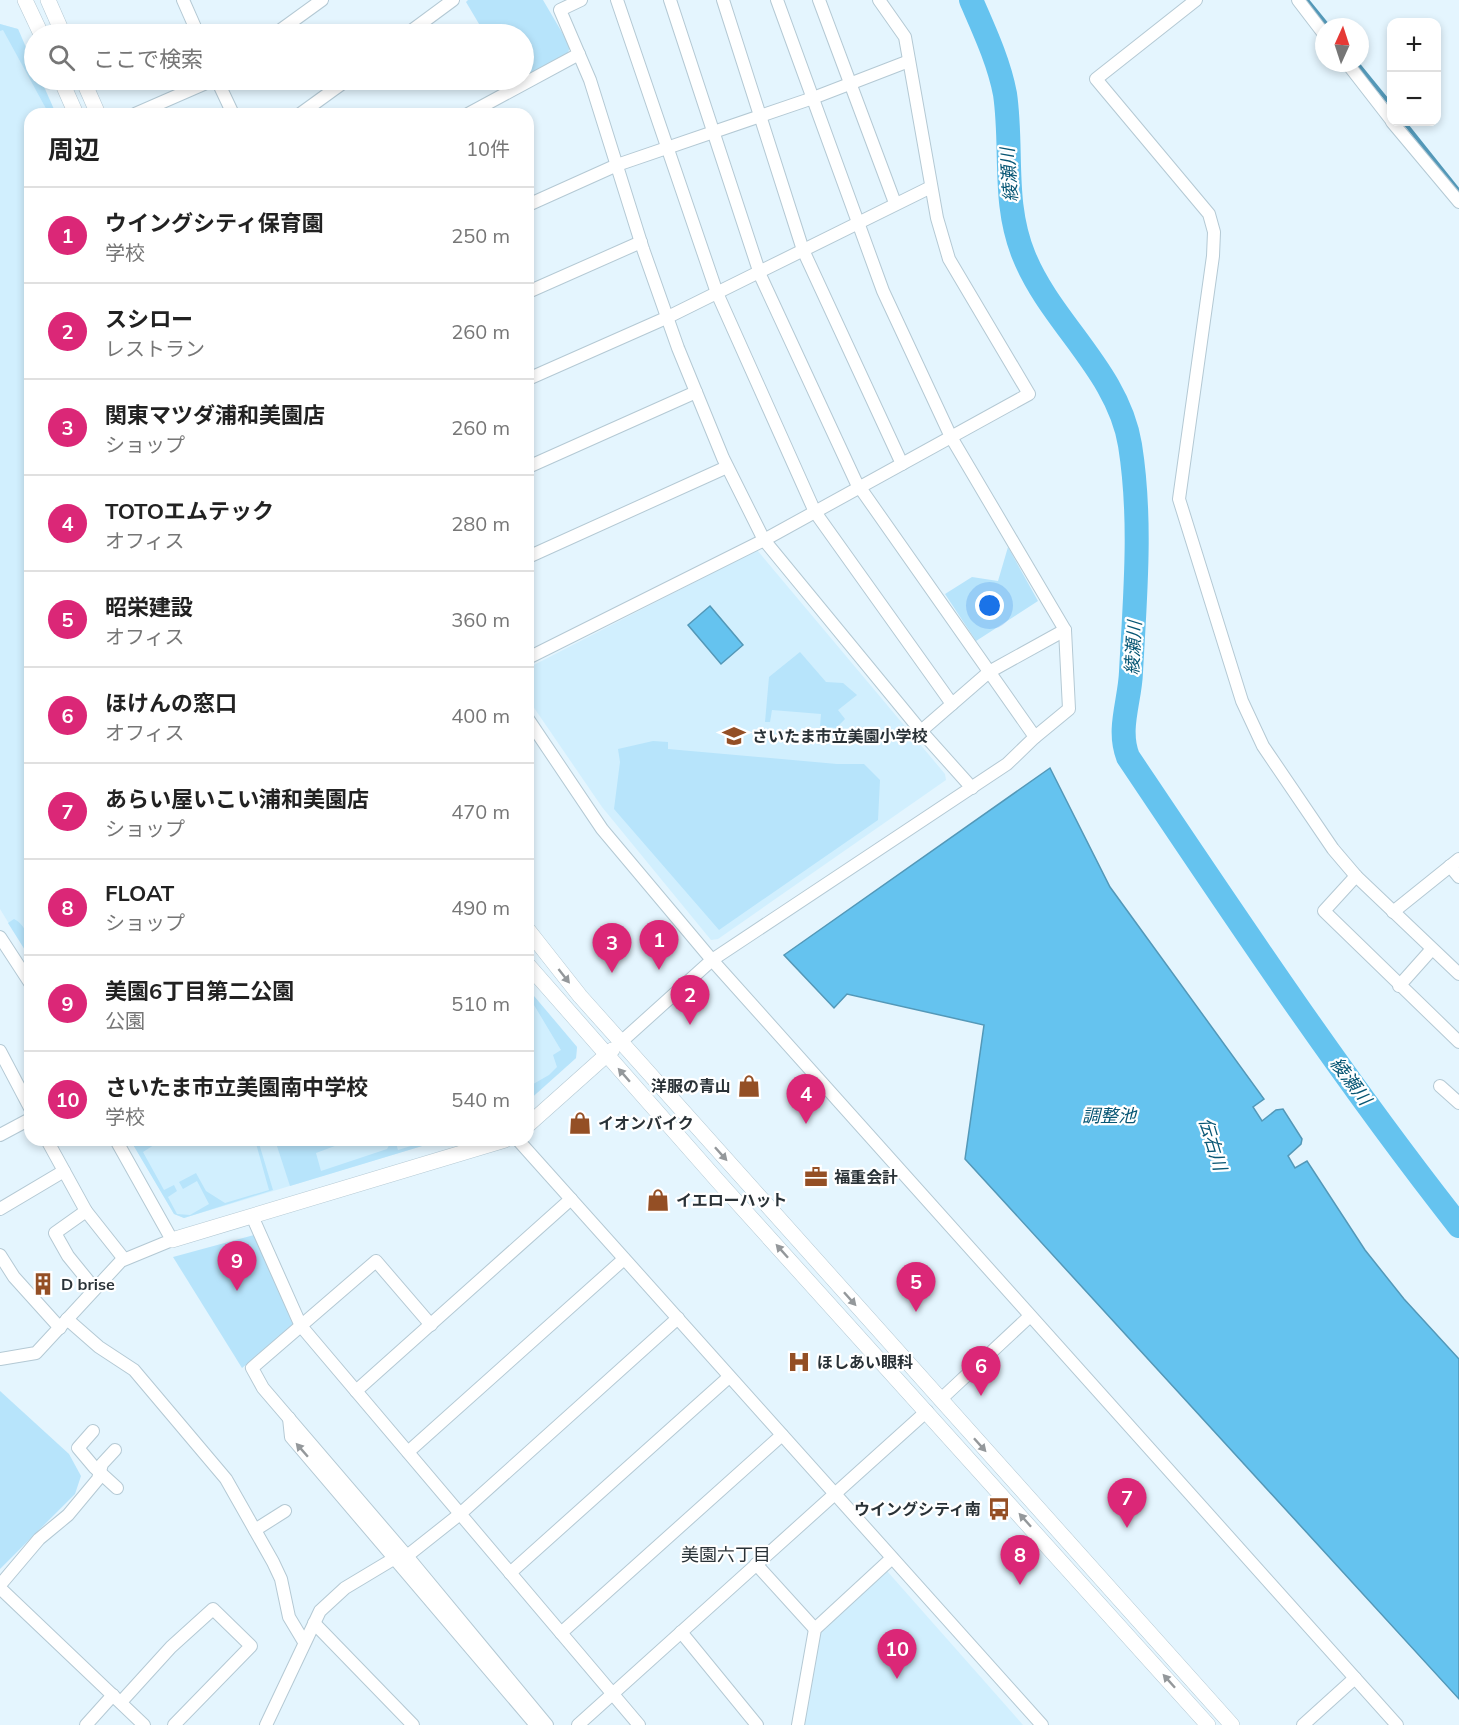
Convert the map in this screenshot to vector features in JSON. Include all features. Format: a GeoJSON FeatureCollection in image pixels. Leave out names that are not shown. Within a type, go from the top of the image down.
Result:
{"type":"FeatureCollection","features":[{"type":"Feature","properties":{"kind":"street"},"geometry":{"type":"LineString","coordinates":[[25,0],[36,24]]}},
{"type":"Feature","properties":{"kind":"street"},"geometry":{"type":"LineString","coordinates":[[48,0],[59,24]]}},
{"type":"Feature","properties":{"kind":"street"},"geometry":{"type":"LineString","coordinates":[[183,0],[194,24]]}},
{"type":"Feature","properties":{"kind":"street"},"geometry":{"type":"LineString","coordinates":[[289,24],[322,0]]}},
{"type":"Feature","properties":{"kind":"street"},"geometry":{"type":"LineString","coordinates":[[421,24],[453,0]]}},
{"type":"Feature","properties":{"kind":"street"},"geometry":{"type":"LineString","coordinates":[[581,0],[556,5],[591,80],[666,318],[728,467],[764,540],[921,731],[972,788]]}},
{"type":"Feature","properties":{"kind":"street"},"geometry":{"type":"LineString","coordinates":[[617,0],[717,293],[815,512],[952,704]]}},
{"type":"Feature","properties":{"kind":"street"},"geometry":{"type":"LineString","coordinates":[[670,0],[760,272],[860,488],[1035,737]]}},
{"type":"Feature","properties":{"kind":"street"},"geometry":{"type":"LineString","coordinates":[[723,0],[802,250],[902,464]]}},
{"type":"Feature","properties":{"kind":"street"},"geometry":{"type":"LineString","coordinates":[[534,1120],[712,960],[1007,764],[1069,709],[1065,630],[951,437],[883,291],[777,0]]}},
{"type":"Feature","properties":{"kind":"street"},"geometry":{"type":"LineString","coordinates":[[819,0],[895,204]]}},
{"type":"Feature","properties":{"kind":"street"},"geometry":{"type":"LineString","coordinates":[[534,655],[764,540],[1029,393],[949,260],[931,187],[905,37],[879,0]]}},
{"type":"Feature","properties":{"kind":"street"},"geometry":{"type":"LineString","coordinates":[[1196,0],[1096,79],[1209,213],[1214,232],[1213,256],[1179,499],[1242,701],[1263,746],[1334,849],[1356,876],[1459,974]]}},
{"type":"Feature","properties":{"kind":"street"},"geometry":{"type":"LineString","coordinates":[[1298,0],[1315,22]]}},
{"type":"Feature","properties":{"kind":"street"},"geometry":{"type":"LineString","coordinates":[[534,78],[579,54]]}},
{"type":"Feature","properties":{"kind":"street"},"geometry":{"type":"LineString","coordinates":[[534,202],[617,165],[813,98],[909,61]]}},
{"type":"Feature","properties":{"kind":"street"},"geometry":{"type":"LineString","coordinates":[[1354,72],[1387,115]]}},
{"type":"Feature","properties":{"kind":"street"},"geometry":{"type":"LineString","coordinates":[[65,90],[73,108]]}},
{"type":"Feature","properties":{"kind":"street"},"geometry":{"type":"LineString","coordinates":[[87,90],[95,108]]}},
{"type":"Feature","properties":{"kind":"street"},"geometry":{"type":"LineString","coordinates":[[149,108],[190,90]]}},
{"type":"Feature","properties":{"kind":"street"},"geometry":{"type":"LineString","coordinates":[[222,90],[230,108]]}},
{"type":"Feature","properties":{"kind":"street"},"geometry":{"type":"LineString","coordinates":[[308,108],[332,90]]}},
{"type":"Feature","properties":{"kind":"street"},"geometry":{"type":"LineString","coordinates":[[479,108],[512,90]]}},
{"type":"Feature","properties":{"kind":"street"},"geometry":{"type":"LineString","coordinates":[[1396,126],[1459,202]]}},
{"type":"Feature","properties":{"kind":"street"},"geometry":{"type":"LineString","coordinates":[[534,376],[666,318],[931,187]]}},
{"type":"Feature","properties":{"kind":"street"},"geometry":{"type":"LineString","coordinates":[[534,289],[641,242]]}},
{"type":"Feature","properties":{"kind":"street"},"geometry":{"type":"LineString","coordinates":[[534,464],[696,392]]}},
{"type":"Feature","properties":{"kind":"street"},"geometry":{"type":"LineString","coordinates":[[534,554],[728,467]]}},
{"type":"Feature","properties":{"kind":"street"},"geometry":{"type":"LineString","coordinates":[[921,731],[989,672],[1065,630]]}},
{"type":"Feature","properties":{"kind":"street"},"geometry":{"type":"LineString","coordinates":[[534,728],[602,829],[712,960],[1397,1725]]}},
{"type":"Feature","properties":{"kind":"street"},"geometry":{"type":"LineString","coordinates":[[1393,912],[1455,862],[1459,877]]}},
{"type":"Feature","properties":{"kind":"street"},"geometry":{"type":"LineString","coordinates":[[1356,876],[1324,911],[1459,1042]]}},
{"type":"Feature","properties":{"kind":"street"},"geometry":{"type":"LineString","coordinates":[[0,937],[24,974]]}},
{"type":"Feature","properties":{"kind":"street"},"geometry":{"type":"LineString","coordinates":[[534,937],[621,1042],[1232,1725]]}},
{"type":"Feature","properties":{"kind":"street"},"geometry":{"type":"LineString","coordinates":[[1399,986],[1432,949]]}},
{"type":"Feature","properties":{"kind":"street"},"geometry":{"type":"LineString","coordinates":[[534,972],[1208,1725]]}},
{"type":"Feature","properties":{"kind":"street"},"geometry":{"type":"LineString","coordinates":[[0,1051],[24,1097]]}},
{"type":"Feature","properties":{"kind":"street"},"geometry":{"type":"LineString","coordinates":[[1440,1086],[1459,1103]]}},
{"type":"Feature","properties":{"kind":"street"},"geometry":{"type":"LineString","coordinates":[[0,1135],[24,1122]]}},
{"type":"Feature","properties":{"kind":"street"},"geometry":{"type":"LineString","coordinates":[[50,1146],[86,1211],[124,1259]]}},
{"type":"Feature","properties":{"kind":"street"},"geometry":{"type":"LineString","coordinates":[[119,1146],[172,1240]]}},
{"type":"Feature","properties":{"kind":"street"},"geometry":{"type":"LineString","coordinates":[[0,1359],[36,1353],[94,1288],[124,1259],[172,1240],[485,1146]]}},
{"type":"Feature","properties":{"kind":"street"},"geometry":{"type":"LineString","coordinates":[[523,1146],[1042,1725]]}},
{"type":"Feature","properties":{"kind":"street"},"geometry":{"type":"LineString","coordinates":[[0,1209],[64,1172]]}},
{"type":"Feature","properties":{"kind":"street"},"geometry":{"type":"LineString","coordinates":[[356,1391],[571,1199]]}},
{"type":"Feature","properties":{"kind":"street"},"geometry":{"type":"LineString","coordinates":[[86,1211],[55,1233],[68,1256],[94,1288]]}},
{"type":"Feature","properties":{"kind":"street"},"geometry":{"type":"LineString","coordinates":[[252,1216],[301,1326],[639,1725]]}},
{"type":"Feature","properties":{"kind":"street"},"geometry":{"type":"LineString","coordinates":[[0,1255],[14,1277],[64,1324],[134,1371],[226,1479],[281,1579],[289,1617],[304,1642]]}},
{"type":"Feature","properties":{"kind":"street"},"geometry":{"type":"LineString","coordinates":[[408,1452],[624,1258]]}},
{"type":"Feature","properties":{"kind":"street"},"geometry":{"type":"LineString","coordinates":[[431,1324],[376,1262],[252,1368],[263,1388],[536,1725]]}},
{"type":"Feature","properties":{"kind":"street"},"geometry":{"type":"LineString","coordinates":[[940,1400],[1030,1316]]}},
{"type":"Feature","properties":{"kind":"street"},"geometry":{"type":"LineString","coordinates":[[266,1725],[304,1642],[331,1598],[401,1557],[460,1514],[678,1318]]}},
{"type":"Feature","properties":{"kind":"street"},"geometry":{"type":"LineString","coordinates":[[510,1573],[729,1377]]}},
{"type":"Feature","properties":{"kind":"street"},"geometry":{"type":"LineString","coordinates":[[578,1725],[927,1410]]}},
{"type":"Feature","properties":{"kind":"street"},"geometry":{"type":"LineString","coordinates":[[93,1431],[78,1448],[94,1467],[117,1488]]}},
{"type":"Feature","properties":{"kind":"street"},"geometry":{"type":"LineString","coordinates":[[561,1633],[782,1435]]}},
{"type":"Feature","properties":{"kind":"street"},"geometry":{"type":"LineString","coordinates":[[115,1450],[102,1464],[98,1479],[68,1515],[39,1539],[0,1587],[144,1725]]}},
{"type":"Feature","properties":{"kind":"street"},"geometry":{"type":"LineString","coordinates":[[255,1530],[285,1511]]}},
{"type":"Feature","properties":{"kind":"street"},"geometry":{"type":"LineString","coordinates":[[401,1557],[547,1725]]}},
{"type":"Feature","properties":{"kind":"street"},"geometry":{"type":"LineString","coordinates":[[798,1725],[815,1629],[892,1558]]}},
{"type":"Feature","properties":{"kind":"street"},"geometry":{"type":"LineString","coordinates":[[756,1564],[815,1629]]}},
{"type":"Feature","properties":{"kind":"street"},"geometry":{"type":"LineString","coordinates":[[87,1725],[213,1610],[251,1646],[174,1725]]}},
{"type":"Feature","properties":{"kind":"street"},"geometry":{"type":"LineString","coordinates":[[314,1623],[413,1725]]}},
{"type":"Feature","properties":{"kind":"street"},"geometry":{"type":"LineString","coordinates":[[681,1632],[757,1725]]}},
{"type":"Feature","properties":{"kind":"street"},"geometry":{"type":"LineString","coordinates":[[1303,1725],[1355,1678]]}},
{"type":"Feature","properties":{"kind":"shaded area"},"geometry":{"type":"Polygon","coordinates":[[[468,0],[543,0],[570,46],[568,53],[534,72],[534,24],[479,24],[466,2],[468,0]]]}},
{"type":"Feature","properties":{"kind":"shaded area"},"geometry":{"type":"Polygon","coordinates":[[[0,24],[18,29],[24,43],[24,90],[45,90],[53,108],[24,108],[24,948],[0,909],[0,24]]]}},
{"type":"Feature","properties":{"kind":"shaded area"},"geometry":{"type":"Polygon","coordinates":[[[0,24],[18,29],[24,43],[24,68],[3,30],[0,31],[0,24]]]}},
{"type":"Feature","properties":{"kind":"shaded area"},"geometry":{"type":"Polygon","coordinates":[[[36,90],[45,90],[53,108],[46,108],[36,90]]]}},
{"type":"Feature","properties":{"kind":"shaded area"},"geometry":{"type":"Polygon","coordinates":[[[1008,547],[1038,601],[976,641],[945,594],[972,577],[998,581],[1008,547]]]}},
{"type":"Feature","properties":{"kind":"shaded area","name":"さいたま市立美園小学校"},"geometry":{"type":"Polygon","coordinates":[[[757,550],[945,774],[946,780],[718,939],[711,940],[602,807],[534,708],[534,665],[757,550]]]}},
{"type":"Feature","properties":{"kind":"shaded area"},"geometry":{"type":"Polygon","coordinates":[[[800,652],[826,682],[843,683],[857,695],[838,710],[845,719],[836,728],[820,726],[821,714],[772,710],[770,722],[765,722],[769,677],[800,652]]]}},
{"type":"Feature","properties":{"kind":"shaded area"},"geometry":{"type":"Polygon","coordinates":[[[653,741],[668,742],[668,749],[837,764],[864,764],[880,780],[878,820],[719,930],[614,809],[620,762],[618,749],[653,741]]]}},
{"type":"Feature","properties":{"kind":"shaded area"},"geometry":{"type":"Polygon","coordinates":[[[14,919],[22,926],[24,948],[8,923],[14,919]]]}},
{"type":"Feature","properties":{"kind":"shaded area"},"geometry":{"type":"Polygon","coordinates":[[[534,996],[577,1047],[576,1058],[534,1096],[534,996]]]}},
{"type":"Feature","properties":{"kind":"shaded area"},"geometry":{"type":"Polygon","coordinates":[[[534,996],[577,1047],[576,1058],[534,1096],[534,1084],[549,1075],[557,1067],[553,1055],[561,1050],[534,1005],[534,996]]]}},
{"type":"Feature","properties":{"kind":"shaded area"},"geometry":{"type":"Polygon","coordinates":[[[134,1146],[422,1146],[184,1218],[174,1214],[134,1146]]]}},
{"type":"Feature","properties":{"kind":"shaded area"},"geometry":{"type":"Polygon","coordinates":[[[134,1146],[152,1146],[143,1152],[164,1190],[174,1185],[177,1191],[168,1197],[177,1214],[190,1215],[209,1204],[197,1181],[183,1189],[179,1182],[196,1173],[206,1191],[225,1203],[269,1190],[257,1146],[260,1146],[273,1190],[184,1218],[174,1214],[134,1146]]]}},
{"type":"Feature","properties":{"kind":"shaded area"},"geometry":{"type":"Polygon","coordinates":[[[277,1146],[335,1146],[316,1153],[321,1171],[387,1149],[389,1146],[397,1146],[398,1150],[411,1146],[422,1146],[290,1186],[277,1146]]]}},
{"type":"Feature","properties":{"kind":"shaded area"},"geometry":{"type":"Polygon","coordinates":[[[254,1235],[295,1325],[242,1368],[173,1257],[254,1235]]]}},
{"type":"Feature","properties":{"kind":"shaded area"},"geometry":{"type":"Polygon","coordinates":[[[0,1391],[69,1454],[81,1476],[75,1494],[0,1569],[0,1391]]]}},
{"type":"Feature","properties":{"kind":"shaded area"},"geometry":{"type":"Polygon","coordinates":[[[887,1571],[1023,1725],[803,1725],[818,1633],[887,1571]]]}},
{"type":"Feature","properties":{"kind":"water"},"geometry":{"type":"Polygon","coordinates":[[[710,606],[743,645],[721,664],[688,625],[710,606]]]}},
{"type":"Feature","properties":{"kind":"water","name":"調整池"},"geometry":{"type":"Polygon","coordinates":[[[1050,768],[1110,887],[1264,1099],[1253,1107],[1262,1121],[1276,1110],[1283,1109],[1302,1139],[1301,1144],[1288,1156],[1295,1168],[1307,1161],[1365,1250],[1404,1299],[1459,1359],[1459,1699],[965,1159],[984,1025],[847,994],[834,1008],[784,955],[1050,768]]]}},
{"type":"Feature","properties":{"kind":"waterway","name":"綾瀬川"},"geometry":{"type":"LineString","coordinates":[[971,0],[995,58],[1005,94],[1010,196],[1017,236],[1024,256],[1050,303],[1098,370],[1112,394],[1123,418],[1130,445],[1137,530],[1131,672],[1124,725],[1128,757],[1330,1053],[1459,1226]]}},
{"type":"Feature","properties":{"kind":"waterway"},"geometry":{"type":"LineString","coordinates":[[1307,0],[1322,18]]}},
{"type":"Feature","properties":{"kind":"waterway"},"geometry":{"type":"LineString","coordinates":[[1364,72],[1387,100]]}},
{"type":"Feature","properties":{"kind":"waterway"},"geometry":{"type":"LineString","coordinates":[[1407,126],[1459,191]]}},
{"type":"Feature","properties":{"kind":"place","name":"さいたま市立美園小学校"},"geometry":{"type":"Point","coordinates":[734,736]}},
{"type":"Feature","properties":{"kind":"place","name":"ウイングシティ保育園"},"geometry":{"type":"Point","coordinates":[659,970]}},
{"type":"Feature","properties":{"kind":"place","name":"関東マツダ浦和美園店"},"geometry":{"type":"Point","coordinates":[612,973]}},
{"type":"Feature","properties":{"kind":"place","name":"スシロー"},"geometry":{"type":"Point","coordinates":[690,1025]}},
{"type":"Feature","properties":{"kind":"place","name":"洋服の青山"},"geometry":{"type":"Point","coordinates":[749,1086]}},
{"type":"Feature","properties":{"kind":"place","name":"イオンバイク"},"geometry":{"type":"Point","coordinates":[580,1123]}},
{"type":"Feature","properties":{"kind":"place","name":"TOTOエムテック"},"geometry":{"type":"Point","coordinates":[806,1124]}},
{"type":"Feature","properties":{"kind":"place","name":"福重会計"},"geometry":{"type":"Point","coordinates":[816,1177]}},
{"type":"Feature","properties":{"kind":"place","name":"イエローハット"},"geometry":{"type":"Point","coordinates":[658,1200]}},
{"type":"Feature","properties":{"kind":"place","name":"D brise"},"geometry":{"type":"Point","coordinates":[43,1284]}},
{"type":"Feature","properties":{"kind":"place","name":"美園6丁目第二公園"},"geometry":{"type":"Point","coordinates":[237,1291]}},
{"type":"Feature","properties":{"kind":"place","name":"昭栄建設"},"geometry":{"type":"Point","coordinates":[916,1312]}},
{"type":"Feature","properties":{"kind":"place","name":"ほしあい眼科"},"geometry":{"type":"Point","coordinates":[799,1362]}},
{"type":"Feature","properties":{"kind":"place","name":"ほけんの窓口"},"geometry":{"type":"Point","coordinates":[981,1396]}},
{"type":"Feature","properties":{"kind":"place","name":"ウイングシティ南"},"geometry":{"type":"Point","coordinates":[999,1509]}},
{"type":"Feature","properties":{"kind":"place","name":"あらい屋いこい浦和美園店"},"geometry":{"type":"Point","coordinates":[1127,1528]}},
{"type":"Feature","properties":{"kind":"place","name":"FLOAT"},"geometry":{"type":"Point","coordinates":[1020,1585]}},
{"type":"Feature","properties":{"kind":"place","name":"さいたま市立美園南中学校"},"geometry":{"type":"Point","coordinates":[897,1679]}},
{"type":"Feature","properties":{"kind":"district","name":"美園六丁目"},"geometry":{"type":"Point","coordinates":[726,1554]}},
{"type":"Feature","properties":{"kind":"water label","name":"伝右川"},"geometry":{"type":"Point","coordinates":[1213,1144]}}]}
